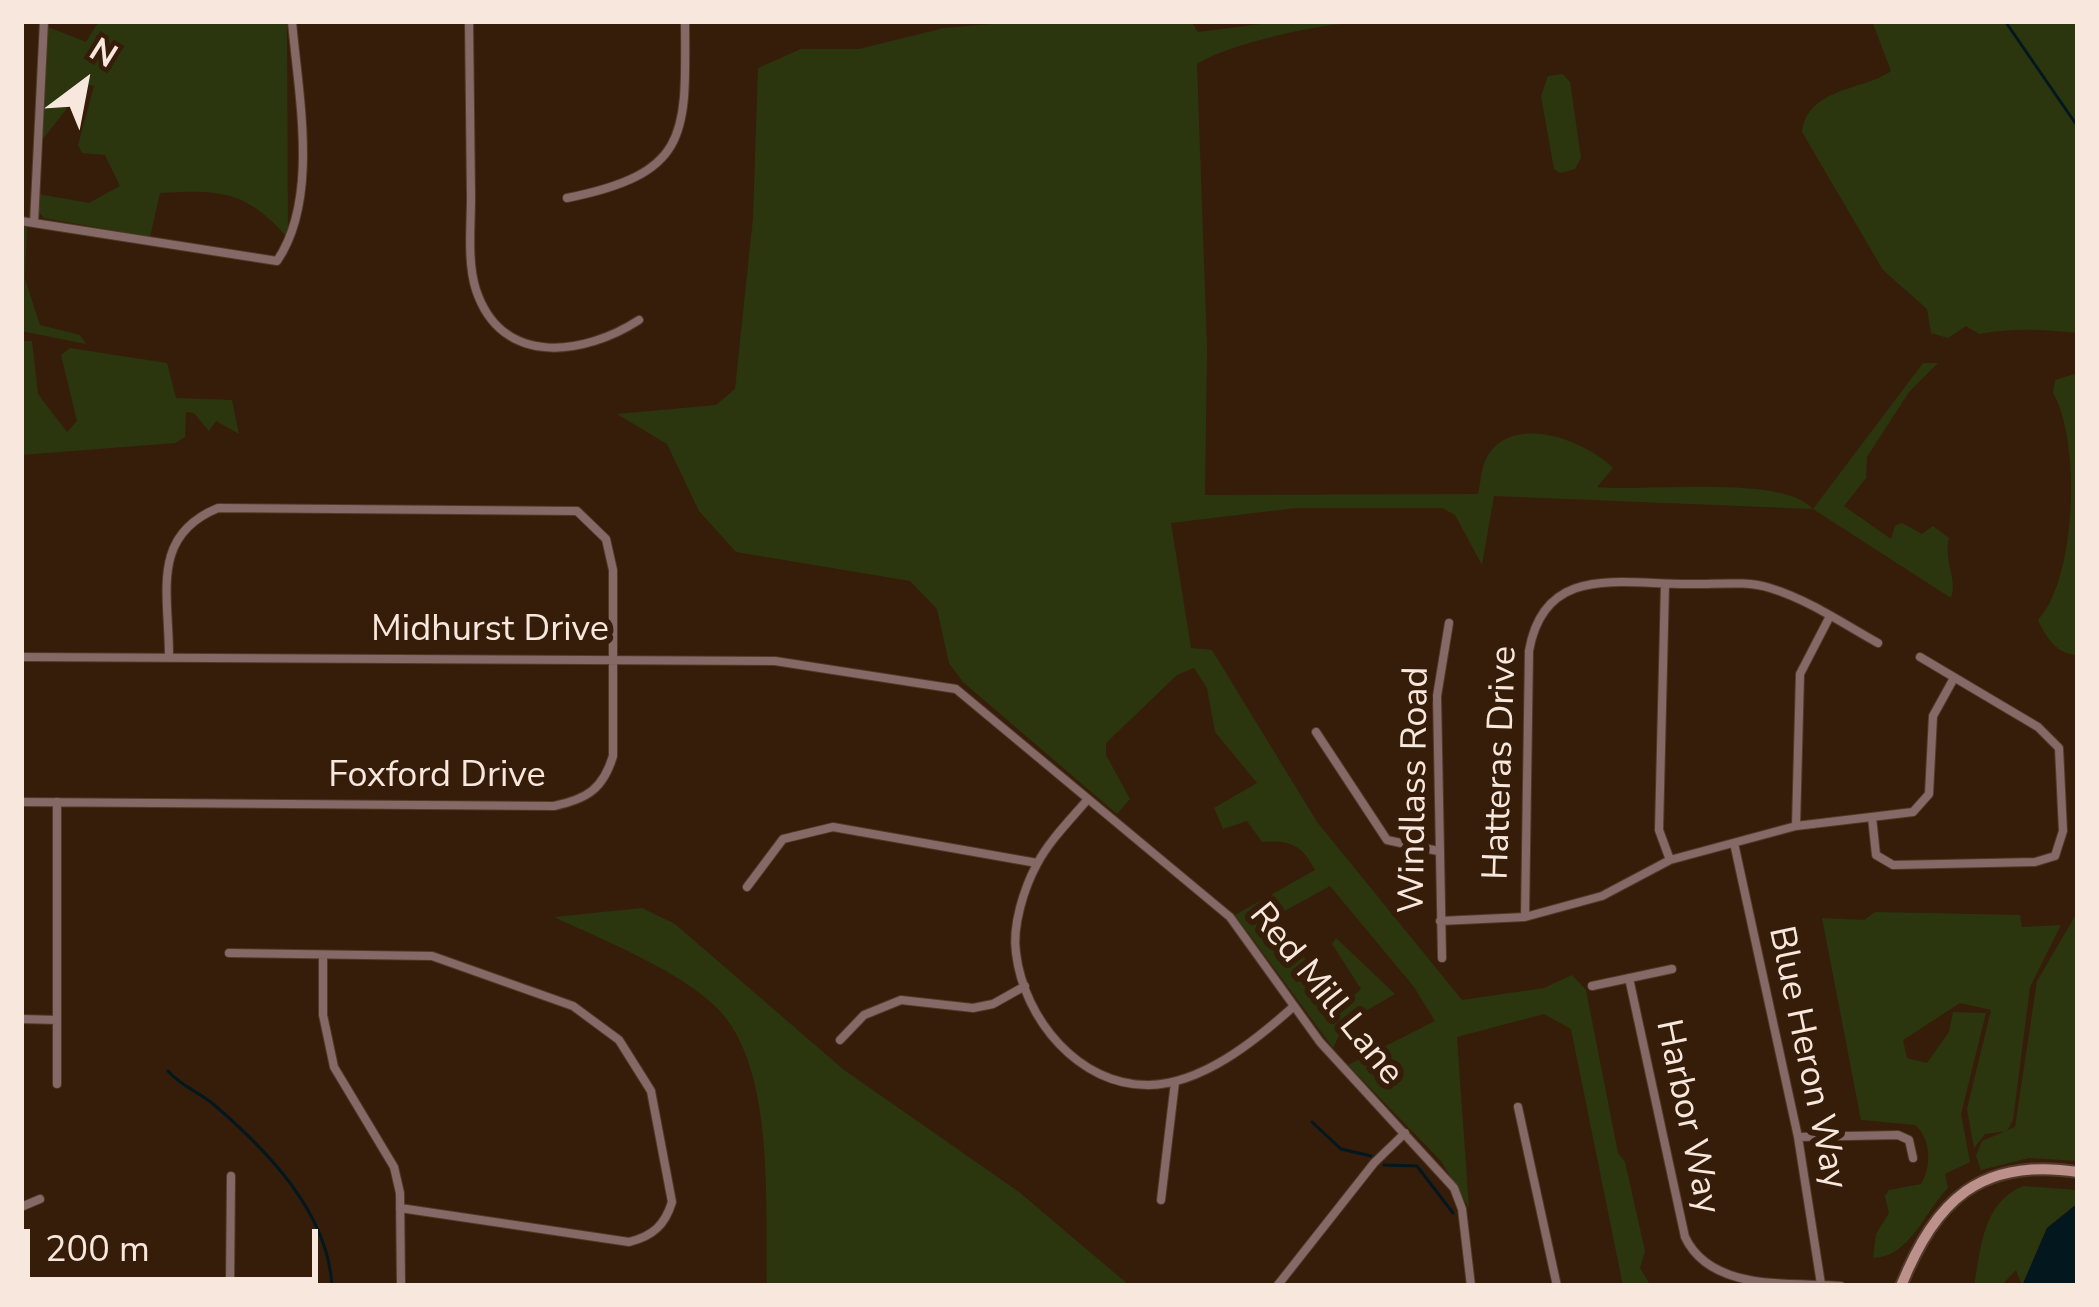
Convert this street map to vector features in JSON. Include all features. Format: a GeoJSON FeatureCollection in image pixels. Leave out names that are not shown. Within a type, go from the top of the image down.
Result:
{"type":"FeatureCollection","features":[{"type":"Feature","properties":{"kind":"street"},"geometry":{"type":"LineString","coordinates":[[34,223],[44,21]]}},
{"type":"Feature","properties":{"kind":"street"},"geometry":{"type":"LineString","coordinates":[[21,220],[277,261],[296,233],[301,139],[292,21]]}},
{"type":"Feature","properties":{"kind":"street"},"geometry":{"type":"LineString","coordinates":[[469,21],[471,251],[481,300],[506,330],[529,344],[557,350],[590,346],[639,320]]}},
{"type":"Feature","properties":{"kind":"street"},"geometry":{"type":"LineString","coordinates":[[566,198],[628,184],[657,166],[678,135],[686,102],[685,21]]}},
{"type":"Feature","properties":{"kind":"street","name":"Foxford Drive"},"geometry":{"type":"LineString","coordinates":[[21,802],[554,806],[576,802],[600,785],[613,756],[613,570],[606,538],[577,512],[218,508],[189,520],[168,551],[169,656]]}},
{"type":"Feature","properties":{"kind":"street"},"geometry":{"type":"LineString","coordinates":[[1665,584],[1659,830],[1670,860]]}},
{"type":"Feature","properties":{"kind":"street","name":"Hatteras Drive"},"geometry":{"type":"LineString","coordinates":[[1525,917],[1534,624],[1545,607],[1575,587],[1763,585],[1877,643]]}},
{"type":"Feature","properties":{"kind":"street"},"geometry":{"type":"LineString","coordinates":[[1796,826],[1800,674],[1830,616]]}},
{"type":"Feature","properties":{"kind":"street","name":"Windlass Road"},"geometry":{"type":"LineString","coordinates":[[1442,958],[1437,696],[1449,623]]}},
{"type":"Feature","properties":{"kind":"street","name":"Midhurst Drive"},"geometry":{"type":"LineString","coordinates":[[21,657],[775,661],[956,689]]}},
{"type":"Feature","properties":{"kind":"street"},"geometry":{"type":"LineString","coordinates":[[1872,817],[1876,855],[1888,864],[2036,862],[2058,852],[2064,771],[2059,748],[2038,727],[1920,657]]}},
{"type":"Feature","properties":{"kind":"street"},"geometry":{"type":"LineString","coordinates":[[1440,921],[1525,917],[1603,896],[1670,860],[1796,826],[1906,815],[1929,794],[1933,716],[1954,678]]}},
{"type":"Feature","properties":{"kind":"street","name":"Red Mill Lane"},"geometry":{"type":"LineString","coordinates":[[956,689],[1230,917],[1344,1071],[1454,1188],[1462,1209],[1471,1286]]}},
{"type":"Feature","properties":{"kind":"street"},"geometry":{"type":"LineString","coordinates":[[1316,732],[1388,839],[1438,851]]}},
{"type":"Feature","properties":{"kind":"street"},"geometry":{"type":"LineString","coordinates":[[1088,799],[1037,863],[1019,912],[1015,951],[1025,986],[1070,1058],[1112,1078],[1145,1085],[1175,1082],[1210,1067],[1293,1007]]}},
{"type":"Feature","properties":{"kind":"street"},"geometry":{"type":"LineString","coordinates":[[57,802],[58,1084]]}},
{"type":"Feature","properties":{"kind":"street"},"geometry":{"type":"LineString","coordinates":[[747,887],[783,839],[833,827],[1037,863]]}},
{"type":"Feature","properties":{"kind":"street","name":"Blue Heron Way"},"geometry":{"type":"LineString","coordinates":[[1734,843],[1798,1137],[1821,1285]]}},
{"type":"Feature","properties":{"kind":"street"},"geometry":{"type":"LineString","coordinates":[[229,953],[432,956],[574,1006],[619,1040],[651,1091],[672,1202],[667,1217],[645,1238],[629,1242],[400,1208]]}},
{"type":"Feature","properties":{"kind":"street"},"geometry":{"type":"LineString","coordinates":[[323,955],[326,1042],[350,1096],[394,1168],[400,1208],[401,1286]]}},
{"type":"Feature","properties":{"kind":"street"},"geometry":{"type":"LineString","coordinates":[[1592,986],[1672,969]]}},
{"type":"Feature","properties":{"kind":"street","name":"Harbor Way"},"geometry":{"type":"LineString","coordinates":[[1629,978],[1692,1251],[1709,1269],[1727,1276],[1841,1286]]}},
{"type":"Feature","properties":{"kind":"street"},"geometry":{"type":"LineString","coordinates":[[840,1040],[864,1015],[901,1000],[944,1000],[973,1008],[993,1004],[1025,986]]}},
{"type":"Feature","properties":{"kind":"street"},"geometry":{"type":"LineString","coordinates":[[21,1019],[57,1020]]}},
{"type":"Feature","properties":{"kind":"street"},"geometry":{"type":"LineString","coordinates":[[1161,1200],[1175,1082]]}},
{"type":"Feature","properties":{"kind":"street"},"geometry":{"type":"LineString","coordinates":[[1518,1107],[1558,1286]]}},
{"type":"Feature","properties":{"kind":"street"},"geometry":{"type":"LineString","coordinates":[[1798,1137],[1887,1132],[1909,1140],[1913,1158]]}},
{"type":"Feature","properties":{"kind":"street"},"geometry":{"type":"LineString","coordinates":[[1277,1286],[1375,1163],[1406,1133]]}},
{"type":"Feature","properties":{"kind":"street"},"geometry":{"type":"LineString","coordinates":[[1901,1286],[1926,1230],[1967,1189],[2025,1168],[2078,1172]]}},
{"type":"Feature","properties":{"kind":"street"},"geometry":{"type":"LineString","coordinates":[[230,1286],[231,1176]]}},
{"type":"Feature","properties":{"kind":"street"},"geometry":{"type":"LineString","coordinates":[[21,1207],[40,1198]]}},
{"type":"Feature","properties":{"kind":"green space"},"geometry":{"type":"Polygon","coordinates":[[[99,21],[287,21],[288,238],[246,202],[216,193],[160,193],[150,237],[44,218],[38,211],[39,194],[89,203],[120,186],[105,155],[82,153],[78,145],[94,86],[86,84],[42,140],[48,27],[86,42],[99,21]]]}},
{"type":"Feature","properties":{"kind":"green space"},"geometry":{"type":"Polygon","coordinates":[[[1029,21],[1191,21],[1198,32],[1286,21],[1419,21],[1353,23],[1295,32],[1229,49],[1197,64],[1207,348],[1205,495],[1478,494],[1485,461],[1499,443],[1531,434],[1568,441],[1601,458],[1613,468],[1597,487],[1744,488],[1797,498],[1813,509],[1494,496],[1482,565],[1455,515],[1442,508],[1296,508],[1171,523],[1191,648],[1212,650],[1317,822],[1462,1000],[1544,988],[1572,975],[1586,990],[1618,1153],[1625,1162],[1645,1251],[1640,1268],[1651,1286],[1623,1286],[1571,1029],[1544,1014],[1457,1037],[1469,1208],[1441,1161],[1348,1065],[1435,1021],[1414,987],[1330,886],[1270,919],[1313,967],[1326,1000],[1341,1007],[1361,989],[1332,944],[1336,938],[1395,994],[1345,1023],[1333,1048],[1235,915],[1315,870],[1294,846],[1262,842],[1247,821],[1223,829],[1214,808],[1257,783],[1215,732],[1207,688],[1194,668],[1177,675],[1106,743],[1106,755],[1130,799],[1117,814],[963,682],[949,663],[937,609],[910,581],[736,552],[699,511],[667,444],[617,414],[716,405],[735,389],[753,218],[758,68],[801,49],[859,49],[944,28],[1029,21]]]}},
{"type":"Feature","properties":{"kind":"green space"},"geometry":{"type":"Polygon","coordinates":[[[1872,21],[2078,21],[2078,333],[1979,334],[1966,326],[1948,338],[1931,333],[1927,309],[1883,270],[1802,132],[1806,117],[1825,98],[1891,71],[1872,21]]]}},
{"type":"Feature","properties":{"kind":"green space"},"geometry":{"type":"Polygon","coordinates":[[[1563,74],[1570,82],[1581,158],[1575,169],[1560,173],[1554,169],[1541,96],[1548,76],[1563,74]]]}},
{"type":"Feature","properties":{"kind":"green space"},"geometry":{"type":"Polygon","coordinates":[[[21,226],[27,227],[25,279],[40,325],[80,335],[86,344],[21,331],[21,226]]]}},
{"type":"Feature","properties":{"kind":"green space"},"geometry":{"type":"Polygon","coordinates":[[[21,341],[32,341],[38,394],[67,432],[77,421],[61,355],[70,348],[167,363],[176,398],[232,400],[239,434],[216,421],[209,431],[194,413],[186,412],[185,437],[175,443],[21,455],[21,341]]]}},
{"type":"Feature","properties":{"kind":"green space"},"geometry":{"type":"Polygon","coordinates":[[[1923,363],[1938,363],[1909,392],[1867,457],[1866,478],[1844,506],[1891,539],[1895,526],[1902,523],[1922,534],[1933,526],[1949,538],[1951,598],[1813,509],[1923,363]]]}},
{"type":"Feature","properties":{"kind":"green space"},"geometry":{"type":"Polygon","coordinates":[[[2078,373],[2078,655],[2058,648],[2038,620],[2061,574],[2071,509],[2068,443],[2053,393],[2055,380],[2078,373]]]}},
{"type":"Feature","properties":{"kind":"green space"},"geometry":{"type":"Polygon","coordinates":[[[642,908],[675,924],[844,1070],[1019,1192],[1130,1286],[767,1286],[763,1139],[749,1065],[736,1034],[717,1008],[682,981],[554,917],[642,908]]]}},
{"type":"Feature","properties":{"kind":"green space"},"geometry":{"type":"Polygon","coordinates":[[[2078,911],[2078,1161],[2029,1158],[1981,1170],[1976,1156],[1982,1141],[2015,1127],[2037,981],[2078,911]]]}},
{"type":"Feature","properties":{"kind":"green space"},"geometry":{"type":"Polygon","coordinates":[[[1875,912],[2020,915],[2022,927],[2061,925],[2030,987],[2013,1120],[2007,1131],[1985,1134],[1974,1148],[1967,1109],[1991,1010],[1960,1003],[1903,1040],[1907,1058],[1927,1063],[1949,1032],[1953,1012],[1986,1013],[1961,1114],[1970,1162],[1945,1174],[1948,1188],[1907,1241],[1886,1256],[1873,1258],[1876,1234],[1889,1213],[1885,1196],[1889,1190],[1921,1184],[1928,1161],[1927,1145],[1915,1125],[1861,1120],[1822,918],[1864,920],[1875,912]]]}},
{"type":"Feature","properties":{"kind":"green space"},"geometry":{"type":"Polygon","coordinates":[[[2023,1186],[2078,1190],[2078,1203],[2047,1228],[2022,1286],[2016,1270],[2001,1286],[1974,1286],[1991,1215],[2023,1186]]]}},
{"type":"Feature","properties":{"kind":"water"},"geometry":{"type":"Polygon","coordinates":[[[2078,1203],[2078,1286],[2022,1286],[2047,1228],[2078,1203]]]}},
{"type":"Feature","properties":{"kind":"waterway"},"geometry":{"type":"LineString","coordinates":[[2005,21],[2078,127]]}},
{"type":"Feature","properties":{"kind":"waterway"},"geometry":{"type":"LineString","coordinates":[[168,1071],[232,1121],[291,1184],[319,1233],[332,1286]]}},
{"type":"Feature","properties":{"kind":"waterway"},"geometry":{"type":"LineString","coordinates":[[1312,1122],[1341,1149],[1371,1156]]}},
{"type":"Feature","properties":{"kind":"waterway"},"geometry":{"type":"LineString","coordinates":[[1384,1165],[1417,1166],[1453,1213]]}}]}
